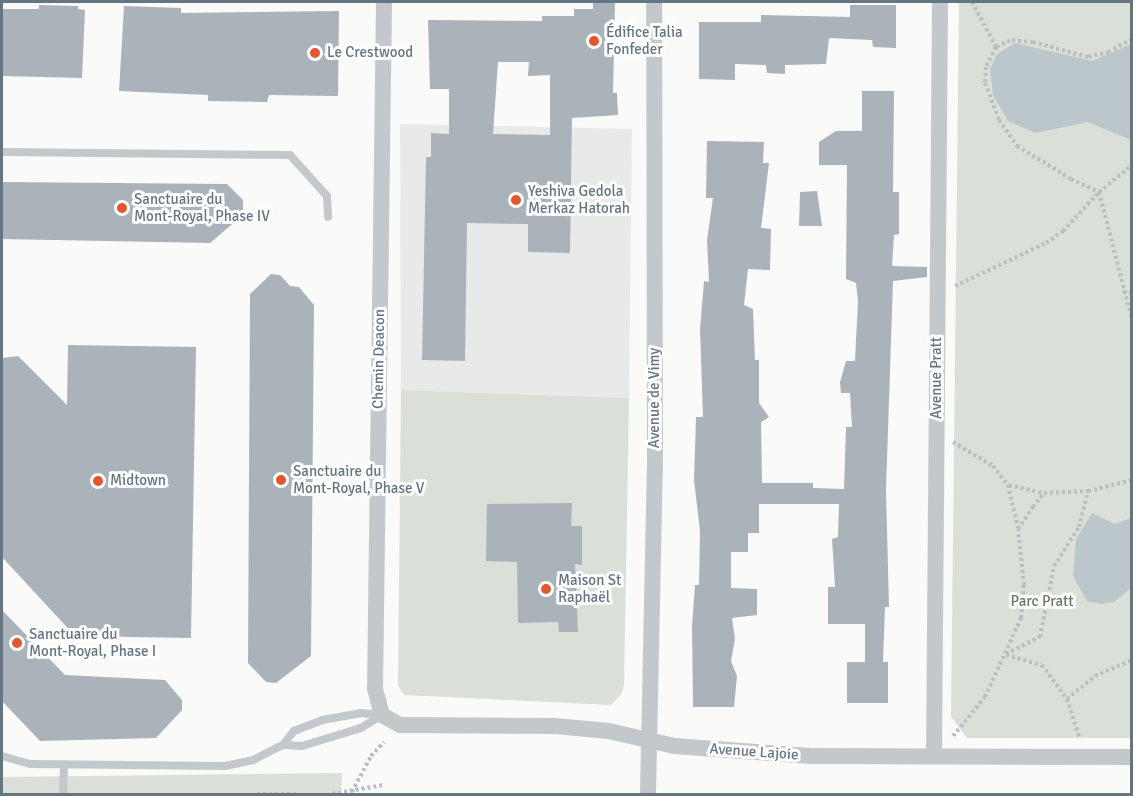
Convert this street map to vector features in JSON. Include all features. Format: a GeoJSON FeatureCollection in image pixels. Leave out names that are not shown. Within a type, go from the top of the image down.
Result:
{"type":"FeatureCollection","features":[{"type":"Feature","properties":{"kind":"street","name":"Chemin Deacon"},"geometry":{"type":"LineString","coordinates":[[382,715],[377,704],[375,678],[384,2]]}},
{"type":"Feature","properties":{"kind":"street","name":"Avenue de Vimy"},"geometry":{"type":"LineString","coordinates":[[648,795],[655,468],[654,2]]}},
{"type":"Feature","properties":{"kind":"street","name":"Avenue Pratt"},"geometry":{"type":"LineString","coordinates":[[934,754],[940,2]]}},
{"type":"Feature","properties":{"kind":"street","name":"Avenue Lajoie"},"geometry":{"type":"LineString","coordinates":[[382,715],[400,725],[546,726],[648,739],[674,746],[811,756],[934,754],[1131,757]]}},
{"type":"Feature","properties":{"kind":"lane"},"geometry":{"type":"LineString","coordinates":[[2,152],[290,155],[327,196],[328,217]]}},
{"type":"Feature","properties":{"kind":"lane"},"geometry":{"type":"LineString","coordinates":[[2,756],[30,764],[225,766],[253,759],[283,745],[294,731],[322,720],[360,713],[382,715]]}},
{"type":"Feature","properties":{"kind":"lane"},"geometry":{"type":"LineString","coordinates":[[283,745],[302,746],[361,728],[382,715]]}},
{"type":"Feature","properties":{"kind":"lane"},"geometry":{"type":"LineString","coordinates":[[63,795],[64,765]]}},
{"type":"Feature","properties":{"kind":"path"},"geometry":{"type":"LineString","coordinates":[[972,2],[996,47]]}},
{"type":"Feature","properties":{"kind":"path"},"geometry":{"type":"LineString","coordinates":[[1131,39],[1109,52],[1088,57],[1018,40],[996,47],[986,67],[985,83],[1006,131],[1033,157],[1099,192],[1107,211],[1131,320]]}},
{"type":"Feature","properties":{"kind":"path"},"geometry":{"type":"LineString","coordinates":[[953,287],[1028,255],[1063,231],[1099,192],[1131,165]]}},
{"type":"Feature","properties":{"kind":"path"},"geometry":{"type":"LineString","coordinates":[[1123,292],[1131,293]]}},
{"type":"Feature","properties":{"kind":"path"},"geometry":{"type":"LineString","coordinates":[[951,441],[984,459],[1008,485],[1018,529],[1024,585],[1021,618],[1005,655],[993,672],[986,697],[953,736]]}},
{"type":"Feature","properties":{"kind":"path"},"geometry":{"type":"LineString","coordinates":[[1008,485],[1044,493],[1088,491],[1131,480]]}},
{"type":"Feature","properties":{"kind":"path"},"geometry":{"type":"LineString","coordinates":[[1005,655],[1040,637],[1054,566],[1079,527],[1088,491]]}},
{"type":"Feature","properties":{"kind":"path"},"geometry":{"type":"LineString","coordinates":[[1018,529],[1044,493]]}},
{"type":"Feature","properties":{"kind":"path"},"geometry":{"type":"LineString","coordinates":[[1005,655],[1042,665],[1067,699],[1081,741]]}},
{"type":"Feature","properties":{"kind":"path"},"geometry":{"type":"LineString","coordinates":[[1067,699],[1095,676],[1131,660]]}},
{"type":"Feature","properties":{"kind":"path"},"geometry":{"type":"LineString","coordinates":[[352,792],[371,756],[384,742]]}},
{"type":"Feature","properties":{"kind":"path"},"geometry":{"type":"LineString","coordinates":[[332,795],[382,785]]}},
{"type":"Feature","properties":{"kind":"path"},"geometry":{"type":"LineString","coordinates":[[257,795],[299,795]]}},
{"type":"Feature","properties":{"kind":"shaded area"},"geometry":{"type":"Polygon","coordinates":[[[1015,43],[1092,61],[1131,44],[1131,140],[1088,122],[1035,133],[1008,121],[993,95],[990,69],[997,54],[1015,43]]]}},
{"type":"Feature","properties":{"kind":"shaded area","name":"Yeshiva Gedola Merkaz Hatorah"},"geometry":{"type":"Polygon","coordinates":[[[400,124],[632,129],[629,398],[401,390],[400,124]]]}},
{"type":"Feature","properties":{"kind":"shaded area"},"geometry":{"type":"Polygon","coordinates":[[[1092,513],[1115,524],[1131,518],[1131,588],[1114,602],[1101,604],[1087,601],[1073,576],[1076,539],[1092,513]]]}},
{"type":"Feature","properties":{"kind":"green space","name":"Parc Pratt"},"geometry":{"type":"Polygon","coordinates":[[[959,2],[1131,2],[1131,738],[967,738],[951,717],[959,2]]]}},
{"type":"Feature","properties":{"kind":"green space"},"geometry":{"type":"Polygon","coordinates":[[[401,390],[629,398],[624,685],[622,693],[611,705],[404,695],[398,685],[401,390]]]}},
{"type":"Feature","properties":{"kind":"green space"},"geometry":{"type":"Polygon","coordinates":[[[342,773],[341,794],[2,794],[2,777],[342,773]]]}},
{"type":"Feature","properties":{"kind":"building"},"geometry":{"type":"Polygon","coordinates":[[[593,2],[615,2],[613,93],[617,93],[618,115],[572,118],[570,253],[528,252],[528,224],[467,223],[465,361],[422,360],[426,157],[431,157],[431,133],[449,134],[449,89],[430,89],[428,20],[542,21],[542,16],[574,16],[574,9],[593,9],[593,2]],[[498,62],[493,134],[550,135],[550,75],[528,76],[529,62],[498,62]]]}},
{"type":"Feature","properties":{"kind":"building"},"geometry":{"type":"Polygon","coordinates":[[[39,5],[78,6],[78,9],[85,10],[82,78],[2,76],[2,9],[39,9],[39,5]]]}},
{"type":"Feature","properties":{"kind":"building"},"geometry":{"type":"Polygon","coordinates":[[[850,5],[896,5],[896,48],[873,47],[872,40],[829,38],[826,64],[785,65],[785,74],[767,73],[766,65],[735,64],[735,80],[699,79],[699,22],[761,22],[761,15],[850,17],[850,5]]]}},
{"type":"Feature","properties":{"kind":"building"},"geometry":{"type":"Polygon","coordinates":[[[124,6],[181,8],[181,13],[339,11],[338,96],[269,95],[267,102],[208,101],[208,95],[119,91],[124,6]]]}},
{"type":"Feature","properties":{"kind":"building"},"geometry":{"type":"Polygon","coordinates":[[[862,91],[894,91],[893,192],[899,192],[899,234],[894,235],[892,266],[927,267],[927,277],[893,281],[886,490],[889,607],[885,607],[883,662],[888,662],[888,703],[847,703],[847,662],[865,662],[865,624],[828,624],[828,587],[835,587],[832,539],[838,537],[839,504],[759,504],[759,533],[748,533],[748,552],[731,552],[731,588],[757,589],[757,615],[732,618],[735,639],[731,661],[737,676],[734,707],[693,707],[692,626],[695,585],[699,585],[700,531],[694,480],[696,417],[703,417],[700,329],[704,281],[709,282],[707,240],[713,198],[706,198],[707,141],[764,142],[763,163],[769,163],[761,228],[771,229],[770,270],[748,269],[744,305],[753,309],[755,360],[759,360],[759,403],[769,417],[761,422],[762,483],[813,483],[813,488],[844,489],[846,427],[852,427],[850,393],[841,393],[840,382],[846,361],[855,361],[858,301],[856,283],[846,279],[847,165],[819,165],[819,142],[836,131],[862,131],[862,91]]]}},
{"type":"Feature","properties":{"kind":"building","name":"Sanctuaire du Mont-Royal, Phase IV"},"geometry":{"type":"Polygon","coordinates":[[[2,182],[227,184],[243,200],[243,215],[210,243],[2,239],[2,182]]]}},
{"type":"Feature","properties":{"kind":"building"},"geometry":{"type":"Polygon","coordinates":[[[817,191],[822,226],[799,226],[800,192],[817,191]]]}},
{"type":"Feature","properties":{"kind":"building","name":"Sanctuaire du Mont-Royal, Phase V"},"geometry":{"type":"Polygon","coordinates":[[[271,274],[280,275],[290,286],[299,287],[314,305],[311,656],[276,683],[266,682],[248,663],[250,294],[271,274]]]}},
{"type":"Feature","properties":{"kind":"building","name":"Midtown"},"geometry":{"type":"Polygon","coordinates":[[[68,345],[196,347],[191,638],[75,636],[2,557],[2,358],[18,356],[67,405],[68,345]]]}},
{"type":"Feature","properties":{"kind":"building","name":"Maison St Raphaël"},"geometry":{"type":"Polygon","coordinates":[[[572,503],[571,526],[582,526],[582,565],[575,564],[578,632],[559,632],[558,622],[518,623],[517,562],[486,561],[487,504],[572,503]]]}},
{"type":"Feature","properties":{"kind":"building","name":"Sanctuaire du Mont-Royal, Phase I"},"geometry":{"type":"Polygon","coordinates":[[[2,610],[65,675],[165,680],[182,700],[182,710],[156,738],[40,741],[2,701],[2,610]]]}},
{"type":"Feature","properties":{"kind":"place","name":"Édifice Talia Fonfeder"},"geometry":{"type":"Point","coordinates":[594,41]}},
{"type":"Feature","properties":{"kind":"place","name":"Le Crestwood"},"geometry":{"type":"Point","coordinates":[315,53]}},
{"type":"Feature","properties":{"kind":"place","name":"Yeshiva Gedola Merkaz Hatorah"},"geometry":{"type":"Point","coordinates":[516,200]}},
{"type":"Feature","properties":{"kind":"place","name":"Sanctuaire du Mont-Royal, Phase IV"},"geometry":{"type":"Point","coordinates":[122,208]}},
{"type":"Feature","properties":{"kind":"place","name":"Sanctuaire du Mont-Royal, Phase V"},"geometry":{"type":"Point","coordinates":[281,480]}},
{"type":"Feature","properties":{"kind":"place","name":"Midtown"},"geometry":{"type":"Point","coordinates":[98,481]}},
{"type":"Feature","properties":{"kind":"place","name":"Maison St Raphaël"},"geometry":{"type":"Point","coordinates":[546,589]}},
{"type":"Feature","properties":{"kind":"place","name":"Sanctuaire du Mont-Royal, Phase I"},"geometry":{"type":"Point","coordinates":[17,643]}}]}
